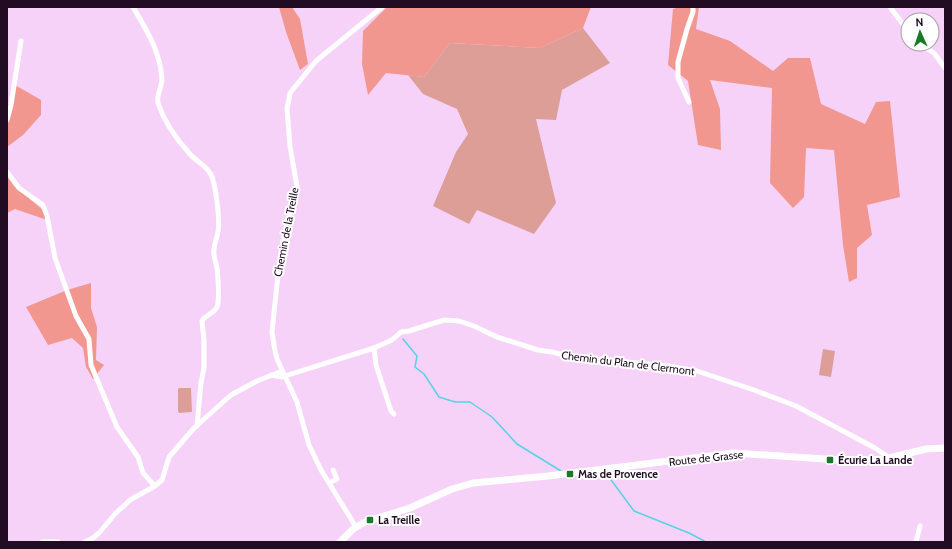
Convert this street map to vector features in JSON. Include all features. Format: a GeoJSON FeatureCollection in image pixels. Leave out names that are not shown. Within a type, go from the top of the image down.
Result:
{"type":"FeatureCollection","features":[{"type":"Feature","properties":{"kind":"street"},"geometry":{"type":"LineString","coordinates":[[133,7],[158,56],[162,80],[158,103],[171,130],[190,154],[212,176],[218,208],[219,231],[214,250],[218,279],[217,302],[214,312],[205,317],[202,321],[204,362],[197,426]]}},
{"type":"Feature","properties":{"kind":"street","name":"Chemin de la Treille"},"geometry":{"type":"LineString","coordinates":[[356,527],[329,483],[309,445],[297,402],[277,360],[272,332],[274,305],[283,244],[297,187],[290,146],[287,109],[289,97],[316,61],[382,7]]}},
{"type":"Feature","properties":{"kind":"street"},"geometry":{"type":"LineString","coordinates":[[689,102],[678,78],[678,62],[693,12],[693,7]]}},
{"type":"Feature","properties":{"kind":"street"},"geometry":{"type":"LineString","coordinates":[[890,7],[900,21]]}},
{"type":"Feature","properties":{"kind":"street"},"geometry":{"type":"LineString","coordinates":[[7,120],[11,105],[21,41]]}},
{"type":"Feature","properties":{"kind":"street"},"geometry":{"type":"LineString","coordinates":[[932,52],[945,68]]}},
{"type":"Feature","properties":{"kind":"street"},"geometry":{"type":"LineString","coordinates":[[7,172],[19,188],[43,206],[47,216],[57,264],[76,316],[89,339],[91,365],[117,427],[138,457],[143,473],[156,486]]}},
{"type":"Feature","properties":{"kind":"street","name":"Chemin du Plan de Clermont"},"geometry":{"type":"LineString","coordinates":[[285,376],[374,348],[392,340],[401,332],[410,331],[444,320],[458,321],[474,326],[497,337],[538,350],[571,357],[668,366],[697,371],[796,406],[875,448],[890,458]]}},
{"type":"Feature","properties":{"kind":"street"},"geometry":{"type":"LineString","coordinates":[[374,348],[376,365],[390,411],[394,414]]}},
{"type":"Feature","properties":{"kind":"street"},"geometry":{"type":"LineString","coordinates":[[273,374],[277,360]]}},
{"type":"Feature","properties":{"kind":"street"},"geometry":{"type":"LineString","coordinates":[[85,542],[99,533],[115,514],[130,500],[156,486],[162,480],[169,457],[197,426],[231,394],[282,371]]}},
{"type":"Feature","properties":{"kind":"street"},"geometry":{"type":"LineString","coordinates":[[273,374],[282,377],[285,376]]}},
{"type":"Feature","properties":{"kind":"street"},"geometry":{"type":"LineString","coordinates":[[875,448],[877,460]]}},
{"type":"Feature","properties":{"kind":"street","name":"Route de Grasse"},"geometry":{"type":"LineString","coordinates":[[341,541],[356,527],[370,520],[410,508],[452,489],[473,483],[548,476],[734,453],[830,460],[877,460],[926,449],[945,448]]}},
{"type":"Feature","properties":{"kind":"street"},"geometry":{"type":"LineString","coordinates":[[329,483],[337,479],[333,470]]}},
{"type":"Feature","properties":{"kind":"street"},"geometry":{"type":"LineString","coordinates":[[916,542],[920,526]]}},
{"type":"Feature","properties":{"kind":"street"},"geometry":{"type":"LineString","coordinates":[[42,542],[58,542]]}},
{"type":"Feature","properties":{"kind":"shaded area"},"geometry":{"type":"Polygon","coordinates":[[[279,7],[292,7],[300,19],[308,64],[300,70],[286,32],[279,7]]]}},
{"type":"Feature","properties":{"kind":"shaded area"},"geometry":{"type":"Polygon","coordinates":[[[387,7],[591,7],[583,28],[540,48],[450,43],[424,77],[386,73],[368,95],[362,64],[363,31],[387,7]]]}},
{"type":"Feature","properties":{"kind":"shaded area"},"geometry":{"type":"Polygon","coordinates":[[[679,7],[699,7],[696,29],[730,41],[773,71],[788,58],[810,58],[821,104],[865,124],[876,102],[890,101],[900,197],[867,205],[872,235],[857,248],[857,278],[849,282],[843,245],[834,150],[806,148],[804,197],[793,208],[770,183],[772,88],[710,80],[720,109],[721,150],[698,145],[688,81],[668,65],[673,9],[679,7]]]}},
{"type":"Feature","properties":{"kind":"shaded area"},"geometry":{"type":"Polygon","coordinates":[[[583,28],[610,63],[562,90],[556,120],[536,119],[556,203],[534,234],[477,210],[469,224],[433,206],[456,152],[468,134],[457,109],[423,94],[408,75],[424,77],[450,43],[540,48],[583,28]]]}},
{"type":"Feature","properties":{"kind":"shaded area"},"geometry":{"type":"Polygon","coordinates":[[[15,85],[41,100],[41,115],[23,135],[7,147],[7,109],[15,85]]]}},
{"type":"Feature","properties":{"kind":"shaded area"},"geometry":{"type":"Polygon","coordinates":[[[7,175],[14,186],[43,210],[47,220],[15,209],[7,213],[7,175]]]}},
{"type":"Feature","properties":{"kind":"shaded area"},"geometry":{"type":"Polygon","coordinates":[[[91,283],[91,308],[97,327],[96,360],[104,365],[93,379],[86,367],[83,348],[72,338],[48,345],[26,307],[67,290],[91,283]]]}},
{"type":"Feature","properties":{"kind":"shaded area"},"geometry":{"type":"Polygon","coordinates":[[[823,349],[835,351],[831,377],[819,375],[823,349]]]}},
{"type":"Feature","properties":{"kind":"shaded area"},"geometry":{"type":"Polygon","coordinates":[[[179,388],[191,388],[192,412],[179,413],[179,388]]]}},
{"type":"Feature","properties":{"kind":"waterway"},"geometry":{"type":"LineString","coordinates":[[403,339],[417,356],[415,367],[424,374],[439,397],[455,402],[470,402],[492,417],[517,444],[561,471]]}},
{"type":"Feature","properties":{"kind":"waterway"},"geometry":{"type":"LineString","coordinates":[[606,473],[634,511],[689,533],[706,542]]}},
{"type":"Feature","properties":{"kind":"place","name":"Écurie La Lande"},"geometry":{"type":"Point","coordinates":[830,460]}},
{"type":"Feature","properties":{"kind":"place","name":"Mas de Provence"},"geometry":{"type":"Point","coordinates":[570,474]}},
{"type":"Feature","properties":{"kind":"place","name":"La Treille"},"geometry":{"type":"Point","coordinates":[370,520]}}]}
